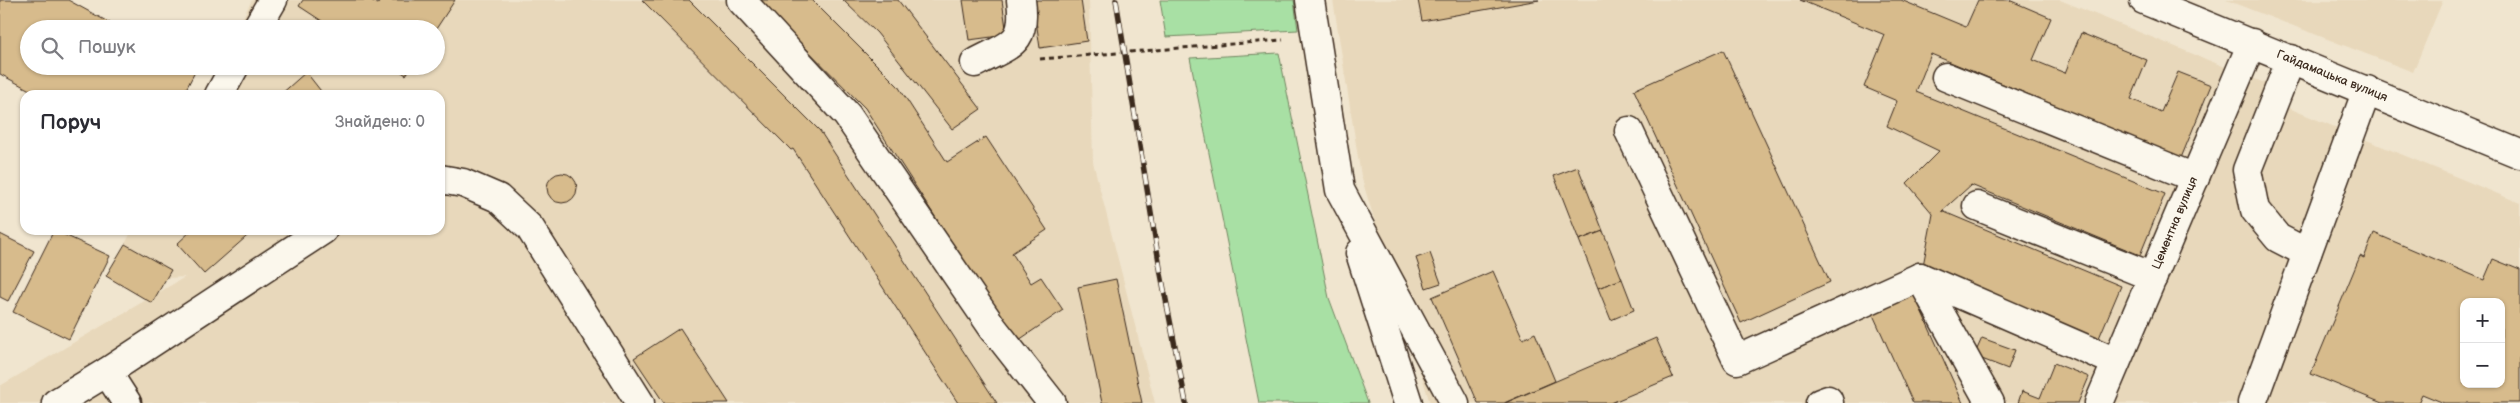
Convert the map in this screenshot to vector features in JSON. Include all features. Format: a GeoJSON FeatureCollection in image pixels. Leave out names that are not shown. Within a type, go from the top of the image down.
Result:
{"type":"FeatureCollection","features":[{"type":"Feature","properties":{"kind":"street"},"geometry":{"type":"LineString","coordinates":[[261,20],[272,0]]}},
{"type":"Feature","properties":{"kind":"street"},"geometry":{"type":"LineString","coordinates":[[741,0],[847,115],[993,328],[1052,403]]}},
{"type":"Feature","properties":{"kind":"street"},"geometry":{"type":"LineString","coordinates":[[975,63],[1017,40],[1024,22],[1021,0]]}},
{"type":"Feature","properties":{"kind":"street"},"geometry":{"type":"LineString","coordinates":[[1310,0],[1340,190],[1408,403]]}},
{"type":"Feature","properties":{"kind":"street","name":"Гайдамацька вулиця"},"geometry":{"type":"LineString","coordinates":[[2144,0],[2520,154]]}},
{"type":"Feature","properties":{"kind":"street","name":"Цементна вулиця"},"geometry":{"type":"LineString","coordinates":[[2099,403],[2252,43]]}},
{"type":"Feature","properties":{"kind":"street"},"geometry":{"type":"LineString","coordinates":[[2291,59],[2247,170],[2255,210],[2278,238],[2307,253]]}},
{"type":"Feature","properties":{"kind":"street"},"geometry":{"type":"LineString","coordinates":[[222,90],[230,75]]}},
{"type":"Feature","properties":{"kind":"street"},"geometry":{"type":"LineString","coordinates":[[1946,77],[2195,178]]}},
{"type":"Feature","properties":{"kind":"street"},"geometry":{"type":"LineString","coordinates":[[2252,403],[2367,90]]}},
{"type":"Feature","properties":{"kind":"street"},"geometry":{"type":"LineString","coordinates":[[1629,131],[1737,360],[1920,276],[2116,362]]}},
{"type":"Feature","properties":{"kind":"street"},"geometry":{"type":"LineString","coordinates":[[445,180],[463,182],[498,198],[530,228],[640,403]]}},
{"type":"Feature","properties":{"kind":"street"},"geometry":{"type":"LineString","coordinates":[[1340,190],[1454,403]]}},
{"type":"Feature","properties":{"kind":"street"},"geometry":{"type":"LineString","coordinates":[[1977,206],[2153,277]]}},
{"type":"Feature","properties":{"kind":"street"},"geometry":{"type":"LineString","coordinates":[[56,403],[107,372],[315,235]]}},
{"type":"Feature","properties":{"kind":"street"},"geometry":{"type":"LineString","coordinates":[[1920,276],[1990,403]]}},
{"type":"Feature","properties":{"kind":"street"},"geometry":{"type":"LineString","coordinates":[[107,372],[127,403]]}},
{"type":"Feature","properties":{"kind":"street"},"geometry":{"type":"LineString","coordinates":[[1820,403],[1828,400],[1829,403]]}},
{"type":"Feature","properties":{"kind":"path"},"geometry":{"type":"LineString","coordinates":[[1031,59],[1316,37]]}},
{"type":"Feature","properties":{"kind":"shaded area"},"geometry":{"type":"Polygon","coordinates":[[[252,0],[1089,0],[1093,162],[1155,403],[0,403],[0,386],[185,277],[166,278],[170,270],[125,244],[130,235],[445,235],[445,90],[205,90],[212,75],[445,75],[445,20],[242,20],[252,0]]]}},
{"type":"Feature","properties":{"kind":"shaded area"},"geometry":{"type":"Polygon","coordinates":[[[1333,0],[2060,0],[2267,84],[2262,97],[2520,203],[2520,403],[1430,403],[1361,176],[1333,0]]]}},
{"type":"Feature","properties":{"kind":"shaded area"},"geometry":{"type":"Polygon","coordinates":[[[2226,0],[2443,0],[2413,72],[2226,0]]]}},
{"type":"Feature","properties":{"kind":"green space"},"geometry":{"type":"Polygon","coordinates":[[[1160,0],[1294,0],[1298,30],[1166,37],[1160,0]]]}},
{"type":"Feature","properties":{"kind":"green space"},"geometry":{"type":"Polygon","coordinates":[[[1279,53],[1329,298],[1368,403],[1259,403],[1190,58],[1279,53]]]}},
{"type":"Feature","properties":{"kind":"building"},"geometry":{"type":"Polygon","coordinates":[[[0,0],[68,0],[105,20],[20,20],[20,75],[193,75],[186,90],[30,90],[0,74],[0,0]]]}},
{"type":"Feature","properties":{"kind":"building"},"geometry":{"type":"Polygon","coordinates":[[[303,0],[371,0],[378,4],[380,0],[455,0],[442,20],[320,20],[299,6],[303,0]]]}},
{"type":"Feature","properties":{"kind":"building"},"geometry":{"type":"Polygon","coordinates":[[[642,0],[689,0],[820,131],[997,403],[958,403],[793,149],[791,150],[642,0]]]}},
{"type":"Feature","properties":{"kind":"building"},"geometry":{"type":"Polygon","coordinates":[[[758,0],[812,0],[898,86],[947,162],[986,137],[1047,230],[1012,253],[1031,283],[1041,277],[1063,310],[1016,342],[865,108],[758,0]]]}},
{"type":"Feature","properties":{"kind":"building"},"geometry":{"type":"Polygon","coordinates":[[[843,0],[898,0],[981,109],[952,129],[877,33],[843,0]]]}},
{"type":"Feature","properties":{"kind":"building"},"geometry":{"type":"Polygon","coordinates":[[[963,0],[1002,0],[1007,35],[969,40],[963,0]]]}},
{"type":"Feature","properties":{"kind":"building"},"geometry":{"type":"Polygon","coordinates":[[[1033,0],[1081,0],[1087,41],[1040,48],[1033,0]]]}},
{"type":"Feature","properties":{"kind":"building"},"geometry":{"type":"Polygon","coordinates":[[[1418,0],[1539,0],[1422,21],[1418,0]]]}},
{"type":"Feature","properties":{"kind":"building"},"geometry":{"type":"Polygon","coordinates":[[[1800,0],[1901,0],[1966,27],[1978,0],[2009,0],[2051,18],[2033,60],[2065,73],[2081,33],[2147,60],[2131,99],[2161,112],[2178,72],[2211,85],[2181,158],[1931,54],[1916,92],[2165,194],[2140,255],[1971,185],[1942,211],[2121,286],[2096,345],[1922,271],[1933,214],[1907,183],[1939,151],[1887,126],[1897,101],[1864,87],[1885,35],[1800,0]]]}},
{"type":"Feature","properties":{"kind":"building"},"geometry":{"type":"Polygon","coordinates":[[[1723,50],[1830,282],[1741,323],[1634,90],[1723,50]]]}},
{"type":"Feature","properties":{"kind":"building"},"geometry":{"type":"Polygon","coordinates":[[[303,75],[308,75],[320,90],[286,90],[303,75]]]}},
{"type":"Feature","properties":{"kind":"building"},"geometry":{"type":"Polygon","coordinates":[[[1578,167],[1603,231],[1579,240],[1554,176],[1578,167]]]}},
{"type":"Feature","properties":{"kind":"building"},"geometry":{"type":"Polygon","coordinates":[[[562,173],[573,177],[577,188],[573,199],[562,203],[551,199],[547,188],[551,177],[562,173]]]}},
{"type":"Feature","properties":{"kind":"building"},"geometry":{"type":"Polygon","coordinates":[[[1603,231],[1622,279],[1598,288],[1579,240],[1603,231]]]}},
{"type":"Feature","properties":{"kind":"building"},"geometry":{"type":"Polygon","coordinates":[[[2374,233],[2484,280],[2493,259],[2520,270],[2520,403],[2444,403],[2422,394],[2418,403],[2382,403],[2311,374],[2360,256],[2364,258],[2374,233]]]}},
{"type":"Feature","properties":{"kind":"building"},"geometry":{"type":"Polygon","coordinates":[[[0,234],[34,251],[8,301],[0,297],[0,234]]]}},
{"type":"Feature","properties":{"kind":"building"},"geometry":{"type":"Polygon","coordinates":[[[52,235],[65,235],[110,256],[69,339],[13,312],[52,235]]]}},
{"type":"Feature","properties":{"kind":"building"},"geometry":{"type":"Polygon","coordinates":[[[187,235],[248,235],[204,274],[177,244],[187,235]]]}},
{"type":"Feature","properties":{"kind":"building"},"geometry":{"type":"Polygon","coordinates":[[[125,244],[171,270],[152,303],[106,276],[125,244]]]}},
{"type":"Feature","properties":{"kind":"building"},"geometry":{"type":"Polygon","coordinates":[[[1430,253],[1441,283],[1426,288],[1416,258],[1430,253]]]}},
{"type":"Feature","properties":{"kind":"building"},"geometry":{"type":"Polygon","coordinates":[[[1493,271],[1523,339],[1535,333],[1555,381],[1504,403],[1478,403],[1432,297],[1493,271]]]}},
{"type":"Feature","properties":{"kind":"building"},"geometry":{"type":"Polygon","coordinates":[[[1116,279],[1142,403],[1102,403],[1078,287],[1116,279]]]}},
{"type":"Feature","properties":{"kind":"building"},"geometry":{"type":"Polygon","coordinates":[[[1622,279],[1634,310],[1611,320],[1598,288],[1622,279]]]}},
{"type":"Feature","properties":{"kind":"building"},"geometry":{"type":"Polygon","coordinates":[[[1911,288],[1963,403],[1913,403],[1869,306],[1911,288]]]}},
{"type":"Feature","properties":{"kind":"building"},"geometry":{"type":"Polygon","coordinates":[[[680,328],[729,403],[664,403],[634,358],[680,328]]]}},
{"type":"Feature","properties":{"kind":"building"},"geometry":{"type":"Polygon","coordinates":[[[1656,338],[1673,377],[1611,403],[1505,403],[1656,338]]]}},
{"type":"Feature","properties":{"kind":"building"},"geometry":{"type":"Polygon","coordinates":[[[1982,338],[2015,350],[2008,369],[1974,356],[1982,338]]]}},
{"type":"Feature","properties":{"kind":"building"},"geometry":{"type":"Polygon","coordinates":[[[2054,363],[2089,377],[2078,403],[2018,403],[2022,391],[2040,398],[2054,363]]]}},
{"type":"Feature","properties":{"kind":"railway"},"geometry":{"type":"LineString","coordinates":[[1116,0],[1161,274],[1186,403]]}}]}
